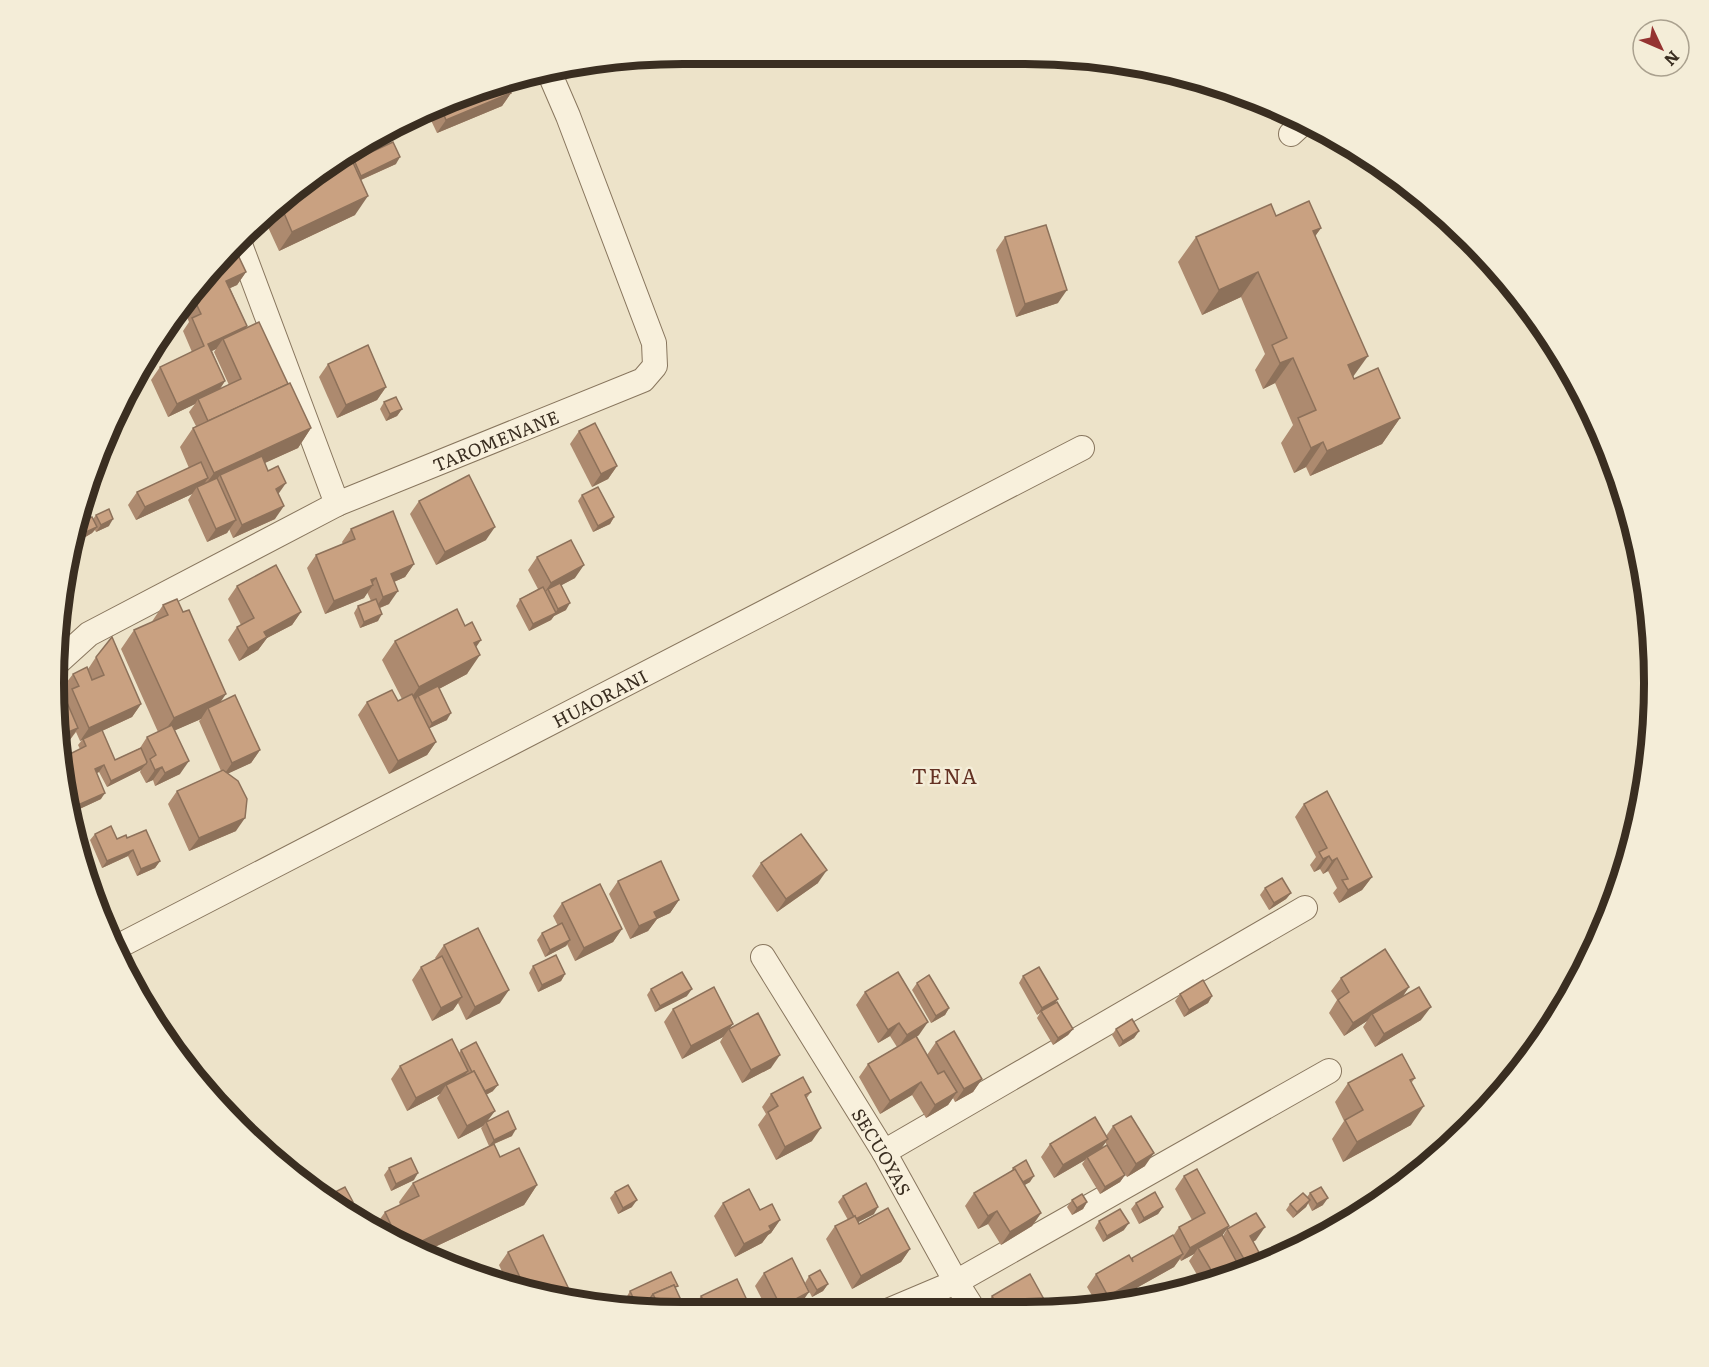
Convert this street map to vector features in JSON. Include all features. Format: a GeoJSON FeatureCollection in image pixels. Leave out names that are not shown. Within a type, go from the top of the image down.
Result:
{"type":"FeatureCollection","features":[{"type":"Feature","properties":{"kind":"street","name":"TAROMENANE"},"geometry":{"type":"LineString","coordinates":[[65,655],[89,634],[337,504],[643,380],[655,366],[654,343],[552,79]]}},
{"type":"Feature","properties":{"kind":"street"},"geometry":{"type":"LineString","coordinates":[[242,250],[337,504]]}},
{"type":"Feature","properties":{"kind":"street","name":"HUAORANI"},"geometry":{"type":"LineString","coordinates":[[122,944],[1082,448]]}},
{"type":"Feature","properties":{"kind":"street"},"geometry":{"type":"LineString","coordinates":[[884,1152],[1305,908]]}},
{"type":"Feature","properties":{"kind":"street","name":"SECUOYAS"},"geometry":{"type":"LineString","coordinates":[[763,957],[884,1152],[969,1302]]}},
{"type":"Feature","properties":{"kind":"street"},"geometry":{"type":"LineString","coordinates":[[909,1302],[956,1282],[1329,1071]]}},
{"type":"Feature","properties":{"kind":"building"},"geometry":{"type":"Polygon","coordinates":[[[510,90],[511,93],[446,120],[443,114],[510,90]]]}},
{"type":"Feature","properties":{"kind":"building"},"geometry":{"type":"Polygon","coordinates":[[[393,142],[400,157],[361,176],[354,160],[393,142]]]}},
{"type":"Feature","properties":{"kind":"building"},"geometry":{"type":"Polygon","coordinates":[[[352,161],[368,196],[292,232],[283,211],[352,161]]]}},
{"type":"Feature","properties":{"kind":"building"},"geometry":{"type":"Polygon","coordinates":[[[1309,201],[1321,228],[1313,231],[1368,356],[1348,365],[1354,379],[1378,368],[1400,418],[1327,451],[1323,442],[1311,448],[1298,418],[1316,410],[1293,358],[1280,363],[1272,345],[1287,338],[1258,272],[1219,290],[1196,237],[1271,204],[1276,216],[1309,201]]]}},
{"type":"Feature","properties":{"kind":"building"},"geometry":{"type":"Polygon","coordinates":[[[1046,225],[1067,290],[1025,304],[1005,237],[1046,225]]]}},
{"type":"Feature","properties":{"kind":"building"},"geometry":{"type":"Polygon","coordinates":[[[238,255],[246,272],[226,281],[247,326],[208,344],[225,381],[177,404],[160,367],[204,346],[192,318],[201,314],[196,303],[238,255]]]}},
{"type":"Feature","properties":{"kind":"building"},"geometry":{"type":"Polygon","coordinates":[[[259,322],[288,384],[208,421],[198,399],[241,379],[223,339],[259,322]]]}},
{"type":"Feature","properties":{"kind":"building"},"geometry":{"type":"Polygon","coordinates":[[[368,345],[386,387],[346,405],[328,364],[368,345]]]}},
{"type":"Feature","properties":{"kind":"building"},"geometry":{"type":"Polygon","coordinates":[[[290,383],[311,428],[214,473],[193,428],[290,383]]]}},
{"type":"Feature","properties":{"kind":"building"},"geometry":{"type":"Polygon","coordinates":[[[396,397],[402,409],[390,414],[384,402],[396,397]]]}},
{"type":"Feature","properties":{"kind":"building"},"geometry":{"type":"Polygon","coordinates":[[[595,423],[617,466],[601,474],[579,431],[595,423]]]}},
{"type":"Feature","properties":{"kind":"building"},"geometry":{"type":"Polygon","coordinates":[[[262,456],[268,471],[278,466],[286,483],[276,489],[284,506],[242,525],[220,475],[262,456]]]}},
{"type":"Feature","properties":{"kind":"building"},"geometry":{"type":"Polygon","coordinates":[[[201,462],[208,478],[145,507],[137,492],[201,462]]]}},
{"type":"Feature","properties":{"kind":"building"},"geometry":{"type":"Polygon","coordinates":[[[469,475],[495,527],[445,552],[419,501],[469,475]]]}},
{"type":"Feature","properties":{"kind":"building"},"geometry":{"type":"Polygon","coordinates":[[[217,478],[236,520],[216,529],[197,487],[217,478]]]}},
{"type":"Feature","properties":{"kind":"building"},"geometry":{"type":"Polygon","coordinates":[[[598,487],[614,517],[598,526],[582,495],[598,487]]]}},
{"type":"Feature","properties":{"kind":"building"},"geometry":{"type":"Polygon","coordinates":[[[109,509],[113,519],[101,525],[96,515],[109,509]]]}},
{"type":"Feature","properties":{"kind":"building"},"geometry":{"type":"Polygon","coordinates":[[[393,511],[414,564],[391,574],[398,591],[383,597],[376,578],[371,580],[373,585],[334,601],[316,555],[355,539],[351,529],[393,511]]]}},
{"type":"Feature","properties":{"kind":"building"},"geometry":{"type":"Polygon","coordinates":[[[92,517],[97,527],[86,532],[85,528],[87,519],[92,517]]]}},
{"type":"Feature","properties":{"kind":"building"},"geometry":{"type":"Polygon","coordinates":[[[571,540],[584,565],[551,583],[537,557],[571,540]]]}},
{"type":"Feature","properties":{"kind":"building"},"geometry":{"type":"Polygon","coordinates":[[[276,565],[301,612],[264,632],[267,637],[248,648],[237,627],[254,618],[237,586],[276,565]]]}},
{"type":"Feature","properties":{"kind":"building"},"geometry":{"type":"Polygon","coordinates":[[[560,583],[570,603],[558,609],[548,589],[560,583]]]}},
{"type":"Feature","properties":{"kind":"building"},"geometry":{"type":"Polygon","coordinates":[[[543,587],[556,613],[533,624],[520,599],[543,587]]]}},
{"type":"Feature","properties":{"kind":"building"},"geometry":{"type":"Polygon","coordinates":[[[177,599],[183,612],[189,610],[226,694],[174,718],[134,630],[168,615],[163,605],[177,599]]]}},
{"type":"Feature","properties":{"kind":"building"},"geometry":{"type":"Polygon","coordinates":[[[376,599],[382,614],[364,622],[358,606],[376,599]]]}},
{"type":"Feature","properties":{"kind":"building"},"geometry":{"type":"Polygon","coordinates":[[[457,609],[465,626],[472,622],[481,640],[474,643],[480,655],[419,687],[395,641],[457,609]]]}},
{"type":"Feature","properties":{"kind":"building"},"geometry":{"type":"Polygon","coordinates":[[[112,637],[141,704],[89,728],[72,689],[79,686],[73,674],[87,667],[92,680],[104,675],[96,657],[112,637]]]}},
{"type":"Feature","properties":{"kind":"building"},"geometry":{"type":"Polygon","coordinates":[[[438,686],[451,713],[432,723],[418,696],[438,686]]]}},
{"type":"Feature","properties":{"kind":"building"},"geometry":{"type":"Polygon","coordinates":[[[392,690],[398,701],[412,694],[436,742],[398,761],[367,702],[392,690]]]}},
{"type":"Feature","properties":{"kind":"building"},"geometry":{"type":"Polygon","coordinates":[[[235,695],[260,750],[232,763],[208,708],[235,695]]]}},
{"type":"Feature","properties":{"kind":"building"},"geometry":{"type":"Polygon","coordinates":[[[65,697],[78,728],[67,733],[65,697]]]}},
{"type":"Feature","properties":{"kind":"building"},"geometry":{"type":"Polygon","coordinates":[[[172,725],[189,761],[165,773],[162,767],[155,770],[150,759],[156,755],[147,737],[172,725]]]}},
{"type":"Feature","properties":{"kind":"building"},"geometry":{"type":"Polygon","coordinates":[[[102,730],[115,760],[141,748],[147,762],[111,781],[104,765],[95,769],[105,793],[78,805],[69,754],[86,746],[83,739],[102,730]]]}},
{"type":"Feature","properties":{"kind":"building"},"geometry":{"type":"Polygon","coordinates":[[[223,770],[238,781],[247,799],[245,818],[199,838],[177,791],[223,770]]]}},
{"type":"Feature","properties":{"kind":"building"},"geometry":{"type":"Polygon","coordinates":[[[1327,791],[1372,877],[1348,890],[1342,880],[1348,879],[1337,858],[1332,861],[1329,856],[1323,859],[1319,852],[1327,848],[1304,804],[1327,791]]]}},
{"type":"Feature","properties":{"kind":"building"},"geometry":{"type":"Polygon","coordinates":[[[111,826],[117,839],[126,835],[127,838],[146,830],[160,861],[141,869],[133,850],[107,861],[95,834],[111,826]]]}},
{"type":"Feature","properties":{"kind":"building"},"geometry":{"type":"Polygon","coordinates":[[[801,834],[827,870],[786,899],[761,863],[801,834]]]}},
{"type":"Feature","properties":{"kind":"building"},"geometry":{"type":"Polygon","coordinates":[[[661,861],[679,900],[654,912],[657,918],[639,926],[618,881],[661,861]]]}},
{"type":"Feature","properties":{"kind":"building"},"geometry":{"type":"Polygon","coordinates":[[[1282,878],[1291,893],[1274,903],[1265,888],[1282,878]]]}},
{"type":"Feature","properties":{"kind":"building"},"geometry":{"type":"Polygon","coordinates":[[[600,884],[622,929],[584,948],[562,903],[600,884]]]}},
{"type":"Feature","properties":{"kind":"building"},"geometry":{"type":"Polygon","coordinates":[[[562,923],[570,940],[550,950],[542,933],[562,923]]]}},
{"type":"Feature","properties":{"kind":"building"},"geometry":{"type":"Polygon","coordinates":[[[478,928],[509,990],[475,1007],[444,945],[478,928]]]}},
{"type":"Feature","properties":{"kind":"building"},"geometry":{"type":"Polygon","coordinates":[[[1385,949],[1409,987],[1353,1023],[1338,1000],[1349,992],[1341,978],[1385,949]]]}},
{"type":"Feature","properties":{"kind":"building"},"geometry":{"type":"Polygon","coordinates":[[[556,955],[565,974],[542,985],[533,966],[556,955]]]}},
{"type":"Feature","properties":{"kind":"building"},"geometry":{"type":"Polygon","coordinates":[[[442,956],[462,997],[441,1008],[421,967],[442,956]]]}},
{"type":"Feature","properties":{"kind":"building"},"geometry":{"type":"Polygon","coordinates":[[[1039,967],[1058,999],[1042,1008],[1023,976],[1039,967]]]}},
{"type":"Feature","properties":{"kind":"building"},"geometry":{"type":"Polygon","coordinates":[[[682,972],[692,989],[660,1006],[651,989],[682,972]]]}},
{"type":"Feature","properties":{"kind":"building"},"geometry":{"type":"Polygon","coordinates":[[[898,972],[928,1022],[907,1035],[899,1023],[888,1030],[865,992],[898,972]]]}},
{"type":"Feature","properties":{"kind":"building"},"geometry":{"type":"Polygon","coordinates":[[[929,975],[949,1008],[936,1016],[917,983],[929,975]]]}},
{"type":"Feature","properties":{"kind":"building"},"geometry":{"type":"Polygon","coordinates":[[[1203,980],[1212,996],[1189,1010],[1180,994],[1203,980]]]}},
{"type":"Feature","properties":{"kind":"building"},"geometry":{"type":"Polygon","coordinates":[[[714,987],[733,1024],[691,1046],[673,1009],[714,987]]]}},
{"type":"Feature","properties":{"kind":"building"},"geometry":{"type":"Polygon","coordinates":[[[1419,987],[1431,1007],[1384,1034],[1372,1014],[1419,987]]]}},
{"type":"Feature","properties":{"kind":"building"},"geometry":{"type":"Polygon","coordinates":[[[1057,1002],[1073,1029],[1058,1038],[1041,1011],[1057,1002]]]}},
{"type":"Feature","properties":{"kind":"building"},"geometry":{"type":"Polygon","coordinates":[[[758,1013],[780,1055],[751,1070],[729,1029],[758,1013]]]}},
{"type":"Feature","properties":{"kind":"building"},"geometry":{"type":"Polygon","coordinates":[[[1132,1019],[1139,1031],[1123,1041],[1116,1029],[1132,1019]]]}},
{"type":"Feature","properties":{"kind":"building"},"geometry":{"type":"Polygon","coordinates":[[[954,1031],[982,1079],[964,1089],[936,1042],[954,1031]]]}},
{"type":"Feature","properties":{"kind":"building"},"geometry":{"type":"Polygon","coordinates":[[[916,1036],[938,1074],[944,1071],[957,1092],[935,1105],[921,1082],[890,1101],[868,1064],[916,1036]]]}},
{"type":"Feature","properties":{"kind":"building"},"geometry":{"type":"Polygon","coordinates":[[[452,1039],[468,1071],[416,1098],[400,1066],[452,1039]]]}},
{"type":"Feature","properties":{"kind":"building"},"geometry":{"type":"Polygon","coordinates":[[[476,1042],[498,1085],[485,1091],[461,1050],[476,1042]]]}},
{"type":"Feature","properties":{"kind":"building"},"geometry":{"type":"Polygon","coordinates":[[[1402,1054],[1415,1078],[1410,1080],[1424,1106],[1357,1142],[1345,1120],[1363,1110],[1348,1083],[1402,1054]]]}},
{"type":"Feature","properties":{"kind":"building"},"geometry":{"type":"Polygon","coordinates":[[[474,1071],[495,1111],[467,1126],[446,1085],[474,1071]]]}},
{"type":"Feature","properties":{"kind":"building"},"geometry":{"type":"Polygon","coordinates":[[[803,1077],[811,1092],[805,1095],[821,1128],[785,1147],[768,1112],[778,1106],[771,1094],[803,1077]]]}},
{"type":"Feature","properties":{"kind":"building"},"geometry":{"type":"Polygon","coordinates":[[[508,1111],[516,1129],[494,1140],[486,1122],[508,1111]]]}},
{"type":"Feature","properties":{"kind":"building"},"geometry":{"type":"Polygon","coordinates":[[[1131,1116],[1154,1153],[1136,1164],[1113,1126],[1131,1116]]]}},
{"type":"Feature","properties":{"kind":"building"},"geometry":{"type":"Polygon","coordinates":[[[1095,1117],[1108,1139],[1063,1165],[1050,1144],[1095,1117]]]}},
{"type":"Feature","properties":{"kind":"building"},"geometry":{"type":"Polygon","coordinates":[[[494,1144],[500,1157],[519,1148],[537,1185],[419,1243],[393,1230],[385,1212],[419,1196],[413,1183],[494,1144]]]}},
{"type":"Feature","properties":{"kind":"building"},"geometry":{"type":"Polygon","coordinates":[[[1107,1145],[1125,1175],[1105,1187],[1087,1157],[1107,1145]]]}},
{"type":"Feature","properties":{"kind":"building"},"geometry":{"type":"Polygon","coordinates":[[[411,1158],[418,1173],[396,1184],[389,1168],[411,1158]]]}},
{"type":"Feature","properties":{"kind":"building"},"geometry":{"type":"Polygon","coordinates":[[[1026,1160],[1034,1176],[1023,1182],[1013,1168],[1026,1160]]]}},
{"type":"Feature","properties":{"kind":"building"},"geometry":{"type":"Polygon","coordinates":[[[1015,1169],[1041,1213],[1010,1232],[997,1211],[988,1216],[974,1193],[1015,1169]]]}},
{"type":"Feature","properties":{"kind":"building"},"geometry":{"type":"Polygon","coordinates":[[[1197,1169],[1229,1226],[1190,1248],[1179,1227],[1205,1213],[1184,1176],[1197,1169]]]}},
{"type":"Feature","properties":{"kind":"building"},"geometry":{"type":"Polygon","coordinates":[[[866,1183],[878,1207],[856,1219],[843,1196],[866,1183]]]}},
{"type":"Feature","properties":{"kind":"building"},"geometry":{"type":"Polygon","coordinates":[[[628,1185],[637,1200],[623,1208],[615,1192],[628,1185]]]}},
{"type":"Feature","properties":{"kind":"building"},"geometry":{"type":"Polygon","coordinates":[[[345,1187],[353,1202],[349,1204],[333,1193],[345,1187]]]}},
{"type":"Feature","properties":{"kind":"building"},"geometry":{"type":"Polygon","coordinates":[[[1321,1187],[1328,1198],[1317,1204],[1310,1193],[1321,1187]]]}},
{"type":"Feature","properties":{"kind":"building"},"geometry":{"type":"Polygon","coordinates":[[[749,1189],[760,1210],[772,1204],[780,1220],[769,1226],[771,1230],[744,1244],[723,1203],[749,1189]]]}},
{"type":"Feature","properties":{"kind":"building"},"geometry":{"type":"Polygon","coordinates":[[[1155,1192],[1163,1207],[1144,1218],[1136,1203],[1155,1192]]]}},
{"type":"Feature","properties":{"kind":"building"},"geometry":{"type":"Polygon","coordinates":[[[1303,1193],[1310,1200],[1297,1212],[1290,1204],[1303,1193]]]}},
{"type":"Feature","properties":{"kind":"building"},"geometry":{"type":"Polygon","coordinates":[[[1082,1194],[1087,1202],[1077,1208],[1072,1200],[1082,1194]]]}},
{"type":"Feature","properties":{"kind":"building"},"geometry":{"type":"Polygon","coordinates":[[[888,1208],[910,1249],[861,1276],[835,1226],[855,1216],[859,1224],[888,1208]]]}},
{"type":"Feature","properties":{"kind":"building"},"geometry":{"type":"Polygon","coordinates":[[[1120,1209],[1129,1223],[1107,1236],[1099,1221],[1120,1209]]]}},
{"type":"Feature","properties":{"kind":"building"},"geometry":{"type":"Polygon","coordinates":[[[1256,1213],[1265,1227],[1250,1236],[1261,1256],[1245,1262],[1227,1229],[1256,1213]]]}},
{"type":"Feature","properties":{"kind":"building"},"geometry":{"type":"Polygon","coordinates":[[[543,1235],[570,1292],[522,1281],[508,1252],[543,1235]]]}},
{"type":"Feature","properties":{"kind":"building"},"geometry":{"type":"Polygon","coordinates":[[[1173,1235],[1183,1254],[1108,1296],[1096,1274],[1129,1255],[1133,1262],[1132,1258],[1173,1235]]]}},
{"type":"Feature","properties":{"kind":"building"},"geometry":{"type":"Polygon","coordinates":[[[1222,1235],[1238,1264],[1213,1273],[1198,1248],[1222,1235]]]}},
{"type":"Feature","properties":{"kind":"building"},"geometry":{"type":"Polygon","coordinates":[[[792,1258],[809,1292],[790,1302],[778,1302],[764,1273],[792,1258]]]}},
{"type":"Feature","properties":{"kind":"building"},"geometry":{"type":"Polygon","coordinates":[[[820,1270],[828,1284],[817,1290],[809,1276],[820,1270]]]}},
{"type":"Feature","properties":{"kind":"building"},"geometry":{"type":"Polygon","coordinates":[[[671,1272],[678,1286],[674,1285],[653,1294],[647,1301],[634,1300],[630,1291],[671,1272]]]}},
{"type":"Feature","properties":{"kind":"building"},"geometry":{"type":"Polygon","coordinates":[[[1030,1274],[1045,1302],[995,1302],[992,1296],[1030,1274]]]}},
{"type":"Feature","properties":{"kind":"building"},"geometry":{"type":"Polygon","coordinates":[[[737,1279],[748,1302],[704,1302],[701,1296],[737,1279]]]}},
{"type":"Feature","properties":{"kind":"building"},"geometry":{"type":"Polygon","coordinates":[[[674,1285],[682,1302],[656,1301],[653,1294],[674,1285]]]}},
{"type":"Feature","properties":{"kind":"district","name":"TENA"},"geometry":{"type":"Point","coordinates":[945,774]}}]}
